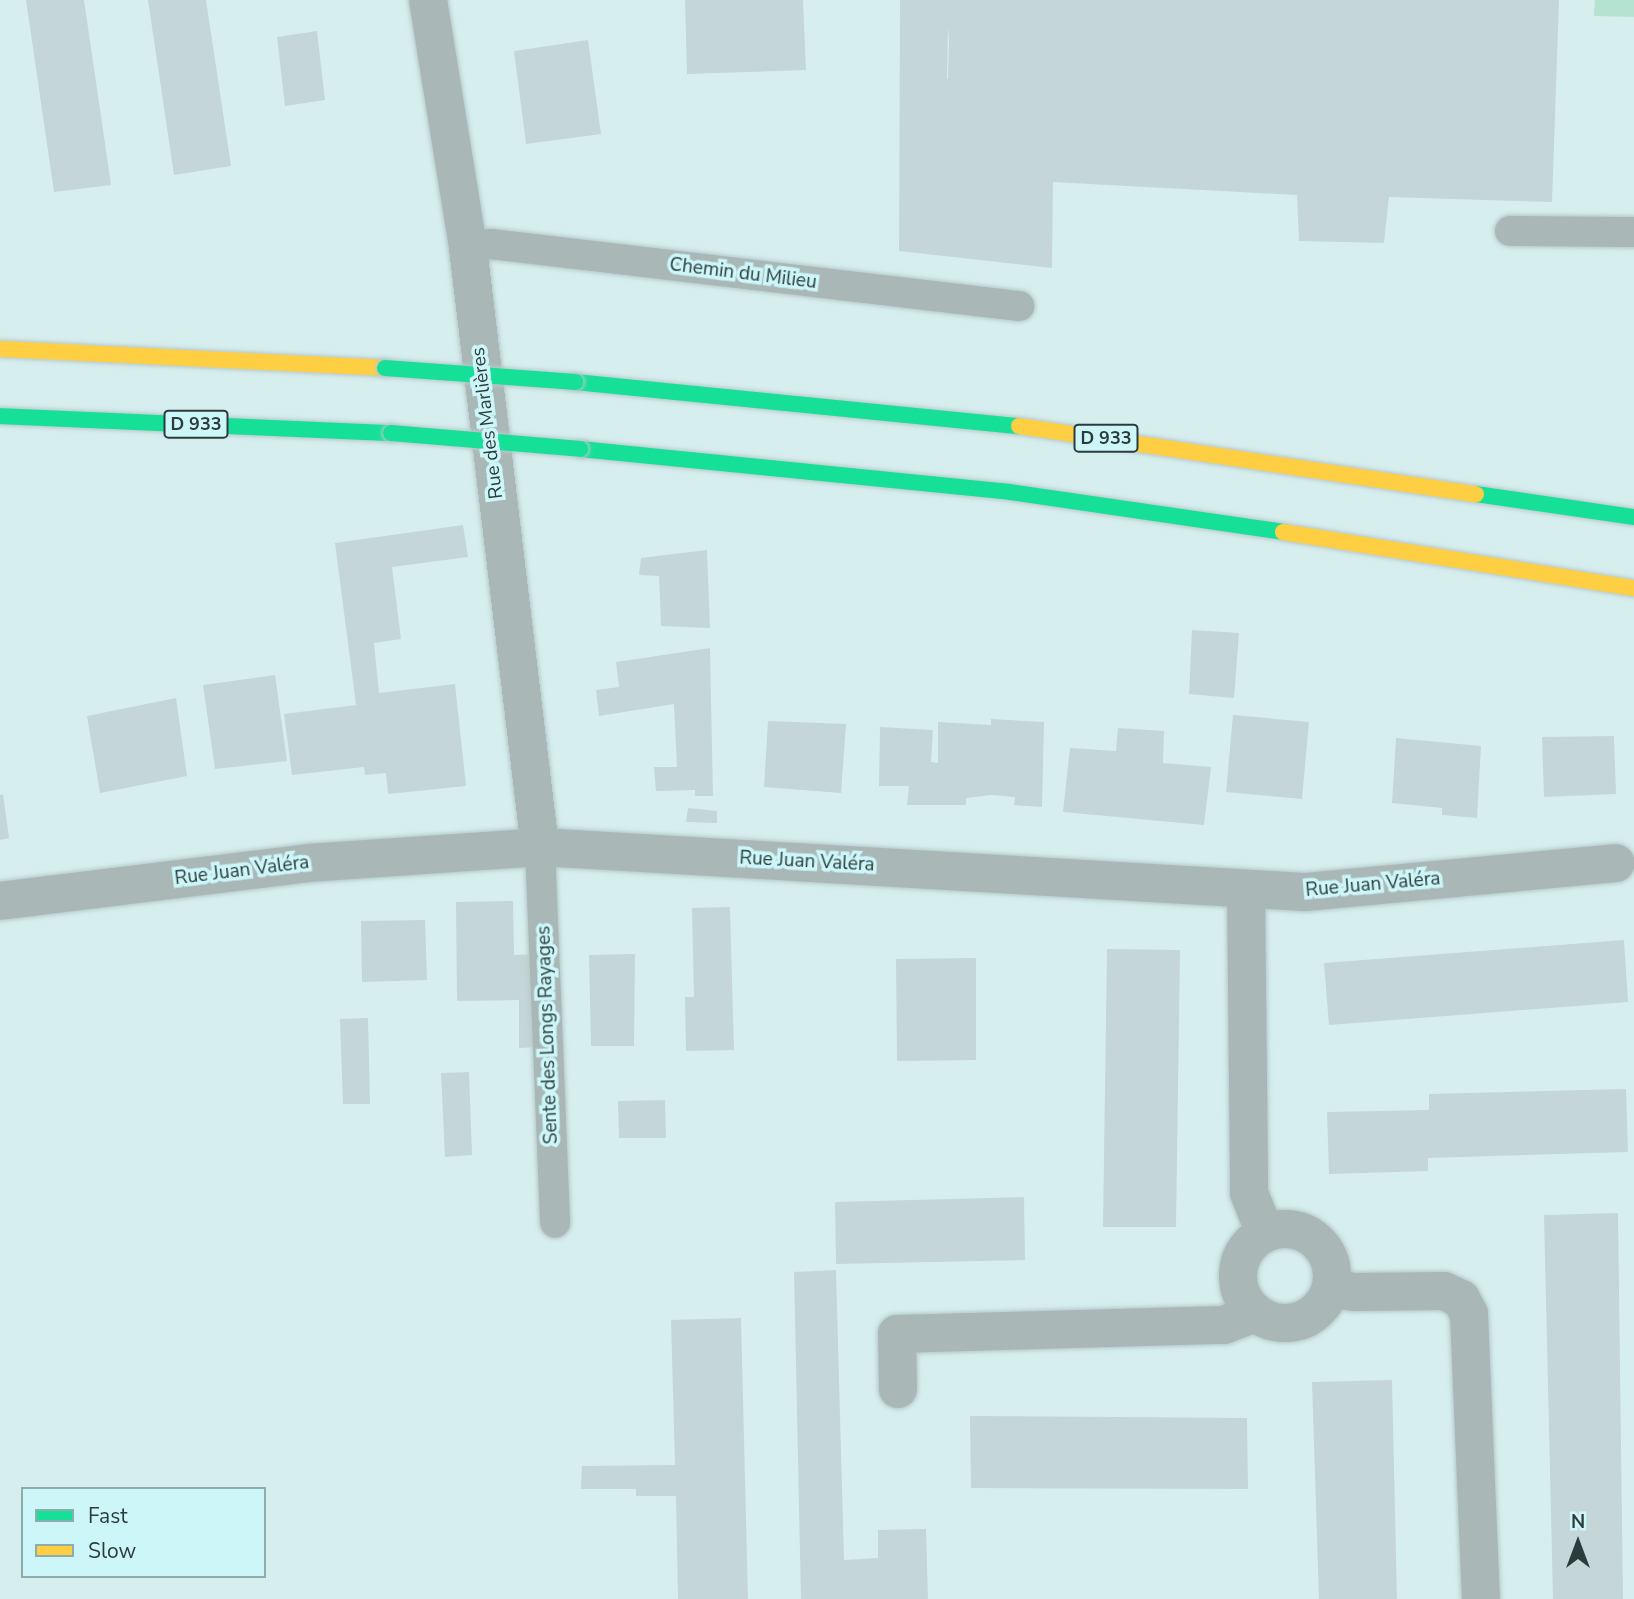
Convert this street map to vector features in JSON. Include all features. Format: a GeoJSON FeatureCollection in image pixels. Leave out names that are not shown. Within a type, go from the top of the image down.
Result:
{"type":"FeatureCollection","features":[{"type":"Feature","properties":{"kind":"highway","name":"D 933"},"geometry":{"type":"LineString","coordinates":[[0,349],[385,368],[575,382],[1019,426],[1634,517]]}},
{"type":"Feature","properties":{"kind":"highway","name":"D 933"},"geometry":{"type":"LineString","coordinates":[[0,416],[391,433],[1010,492],[1424,552],[1634,588]]}},
{"type":"Feature","properties":{"kind":"street","name":"Rue des Marlières"},"geometry":{"type":"LineString","coordinates":[[428,0],[468,248],[541,847]]}},
{"type":"Feature","properties":{"kind":"street","name":"Rue Juan Valéra"},"geometry":{"type":"LineString","coordinates":[[0,901],[308,863],[541,847],[1305,892],[1616,863]]}},
{"type":"Feature","properties":{"kind":"street"},"geometry":{"type":"LineString","coordinates":[[1246,888],[1249,1193],[1265,1233]]}},
{"type":"Feature","properties":{"kind":"street"},"geometry":{"type":"LineString","coordinates":[[1295,1230],[1321,1245],[1332,1272],[1331,1288],[1314,1313],[1285,1324],[1255,1313],[1238,1286],[1238,1270],[1247,1249],[1265,1233],[1295,1230]]}},
{"type":"Feature","properties":{"kind":"street"},"geometry":{"type":"LineString","coordinates":[[1331,1288],[1354,1292],[1444,1291],[1461,1299],[1469,1314],[1481,1599]]}},
{"type":"Feature","properties":{"kind":"street"},"geometry":{"type":"LineString","coordinates":[[898,1389],[897,1334],[1224,1325],[1255,1313]]}},
{"type":"Feature","properties":{"kind":"lane"},"geometry":{"type":"LineString","coordinates":[[1510,231],[1634,232]]}},
{"type":"Feature","properties":{"kind":"lane","name":"Chemin du Milieu"},"geometry":{"type":"LineString","coordinates":[[468,248],[491,244],[1018,306]]}},
{"type":"Feature","properties":{"kind":"lane","name":"Sente des Longs Rayages"},"geometry":{"type":"LineString","coordinates":[[541,847],[555,1223]]}},
{"type":"Feature","properties":{"kind":"green space"},"geometry":{"type":"Polygon","coordinates":[[[1595,0],[1634,0],[1634,17],[1594,16],[1595,0]]]}},
{"type":"Feature","properties":{"kind":"building"},"geometry":{"type":"Polygon","coordinates":[[[26,0],[84,0],[111,185],[54,192],[26,0]]]}},
{"type":"Feature","properties":{"kind":"building"},"geometry":{"type":"Polygon","coordinates":[[[148,0],[206,0],[231,166],[174,175],[148,0]]]}},
{"type":"Feature","properties":{"kind":"building"},"geometry":{"type":"Polygon","coordinates":[[[685,0],[803,0],[806,70],[687,74],[685,0]]]}},
{"type":"Feature","properties":{"kind":"building"},"geometry":{"type":"Polygon","coordinates":[[[900,0],[1559,0],[1552,202],[1389,197],[1384,243],[1299,241],[1297,195],[1053,182],[1052,268],[899,251],[900,0]],[[948,26],[947,79],[948,79],[948,26]]]}},
{"type":"Feature","properties":{"kind":"building"},"geometry":{"type":"Polygon","coordinates":[[[317,31],[325,100],[285,106],[277,37],[317,31]]]}},
{"type":"Feature","properties":{"kind":"building"},"geometry":{"type":"Polygon","coordinates":[[[588,40],[601,134],[526,144],[514,51],[588,40]]]}},
{"type":"Feature","properties":{"kind":"building"},"geometry":{"type":"Polygon","coordinates":[[[463,525],[468,557],[392,567],[401,639],[374,643],[379,693],[455,684],[466,786],[388,794],[386,773],[365,775],[364,767],[292,775],[284,714],[356,705],[335,543],[463,525]]]}},
{"type":"Feature","properties":{"kind":"building"},"geometry":{"type":"Polygon","coordinates":[[[707,550],[710,628],[661,626],[659,576],[639,575],[641,558],[707,550]]]}},
{"type":"Feature","properties":{"kind":"building"},"geometry":{"type":"Polygon","coordinates":[[[1192,630],[1239,633],[1234,698],[1189,694],[1192,630]]]}},
{"type":"Feature","properties":{"kind":"building"},"geometry":{"type":"Polygon","coordinates":[[[710,648],[713,796],[695,796],[695,790],[656,791],[654,767],[677,767],[674,704],[599,716],[596,690],[619,687],[616,662],[710,648]]]}},
{"type":"Feature","properties":{"kind":"building"},"geometry":{"type":"Polygon","coordinates":[[[275,675],[287,761],[215,769],[203,685],[275,675]]]}},
{"type":"Feature","properties":{"kind":"building"},"geometry":{"type":"Polygon","coordinates":[[[176,698],[187,776],[100,793],[87,716],[176,698]]]}},
{"type":"Feature","properties":{"kind":"building"},"geometry":{"type":"Polygon","coordinates":[[[1233,715],[1309,722],[1302,799],[1226,792],[1233,715]]]}},
{"type":"Feature","properties":{"kind":"building"},"geometry":{"type":"Polygon","coordinates":[[[991,719],[1044,722],[1042,807],[1014,805],[1015,797],[991,795],[966,798],[966,805],[907,805],[909,786],[879,786],[880,727],[933,730],[931,762],[938,763],[938,722],[991,725],[991,719]]]}},
{"type":"Feature","properties":{"kind":"building"},"geometry":{"type":"Polygon","coordinates":[[[768,721],[846,724],[841,793],[764,787],[768,721]]]}},
{"type":"Feature","properties":{"kind":"building"},"geometry":{"type":"Polygon","coordinates":[[[1118,728],[1164,731],[1163,763],[1211,767],[1204,825],[1063,812],[1070,748],[1116,751],[1118,728]]]}},
{"type":"Feature","properties":{"kind":"building"},"geometry":{"type":"Polygon","coordinates":[[[1614,736],[1616,794],[1544,797],[1542,737],[1614,736]]]}},
{"type":"Feature","properties":{"kind":"building"},"geometry":{"type":"Polygon","coordinates":[[[1396,738],[1481,746],[1477,818],[1442,815],[1442,808],[1392,803],[1396,738]]]}},
{"type":"Feature","properties":{"kind":"building"},"geometry":{"type":"Polygon","coordinates":[[[3,794],[9,838],[0,840],[0,795],[3,794]]]}},
{"type":"Feature","properties":{"kind":"building"},"geometry":{"type":"Polygon","coordinates":[[[688,808],[717,811],[717,823],[686,822],[688,808]]]}},
{"type":"Feature","properties":{"kind":"building"},"geometry":{"type":"Polygon","coordinates":[[[513,901],[514,955],[537,954],[539,1047],[519,1048],[519,1000],[457,1001],[456,902],[513,901]]]}},
{"type":"Feature","properties":{"kind":"building"},"geometry":{"type":"Polygon","coordinates":[[[730,907],[734,1050],[686,1051],[685,997],[694,997],[692,908],[730,907]]]}},
{"type":"Feature","properties":{"kind":"building"},"geometry":{"type":"Polygon","coordinates":[[[425,920],[427,980],[362,982],[361,921],[425,920]]]}},
{"type":"Feature","properties":{"kind":"building"},"geometry":{"type":"Polygon","coordinates":[[[1624,940],[1628,1002],[1329,1025],[1324,963],[1624,940]]]}},
{"type":"Feature","properties":{"kind":"building"},"geometry":{"type":"Polygon","coordinates":[[[1107,949],[1180,950],[1176,1227],[1103,1227],[1107,949]]]}},
{"type":"Feature","properties":{"kind":"building"},"geometry":{"type":"Polygon","coordinates":[[[635,954],[634,1046],[591,1046],[589,955],[635,954]]]}},
{"type":"Feature","properties":{"kind":"building"},"geometry":{"type":"Polygon","coordinates":[[[976,958],[976,1060],[897,1061],[896,959],[976,958]]]}},
{"type":"Feature","properties":{"kind":"building"},"geometry":{"type":"Polygon","coordinates":[[[368,1018],[370,1104],[343,1104],[340,1019],[368,1018]]]}},
{"type":"Feature","properties":{"kind":"building"},"geometry":{"type":"Polygon","coordinates":[[[469,1072],[472,1155],[445,1157],[441,1073],[469,1072]]]}},
{"type":"Feature","properties":{"kind":"building"},"geometry":{"type":"Polygon","coordinates":[[[1626,1089],[1628,1152],[1428,1158],[1428,1171],[1329,1174],[1327,1112],[1429,1110],[1429,1094],[1626,1089]]]}},
{"type":"Feature","properties":{"kind":"building"},"geometry":{"type":"Polygon","coordinates":[[[665,1100],[666,1138],[619,1138],[618,1101],[665,1100]]]}},
{"type":"Feature","properties":{"kind":"building"},"geometry":{"type":"Polygon","coordinates":[[[1024,1197],[1025,1260],[836,1264],[835,1202],[1024,1197]]]}},
{"type":"Feature","properties":{"kind":"building"},"geometry":{"type":"Polygon","coordinates":[[[1618,1213],[1623,1599],[1553,1599],[1544,1215],[1618,1213]]]}},
{"type":"Feature","properties":{"kind":"building"},"geometry":{"type":"Polygon","coordinates":[[[836,1270],[844,1560],[878,1558],[878,1530],[926,1529],[928,1599],[801,1599],[794,1272],[836,1270]]]}},
{"type":"Feature","properties":{"kind":"building"},"geometry":{"type":"Polygon","coordinates":[[[741,1318],[748,1599],[678,1599],[676,1496],[636,1496],[636,1489],[581,1489],[582,1466],[675,1465],[671,1320],[741,1318]]]}},
{"type":"Feature","properties":{"kind":"building"},"geometry":{"type":"Polygon","coordinates":[[[1392,1380],[1397,1599],[1319,1599],[1312,1382],[1392,1380]]]}},
{"type":"Feature","properties":{"kind":"building"},"geometry":{"type":"Polygon","coordinates":[[[970,1416],[1247,1418],[1248,1489],[971,1488],[970,1416]]]}},
{"type":"Feature","properties":{"kind":"traffic: fast"},"geometry":{"type":"LineString","coordinates":[[385,368],[575,382]]}},
{"type":"Feature","properties":{"kind":"traffic: fast"},"geometry":{"type":"LineString","coordinates":[[575,382],[1019,426]]}},
{"type":"Feature","properties":{"kind":"traffic: fast"},"geometry":{"type":"LineString","coordinates":[[0,416],[391,433]]}},
{"type":"Feature","properties":{"kind":"traffic: fast"},"geometry":{"type":"LineString","coordinates":[[391,433],[580,449]]}},
{"type":"Feature","properties":{"kind":"traffic: fast"},"geometry":{"type":"LineString","coordinates":[[580,449],[1010,492],[1283,532]]}},
{"type":"Feature","properties":{"kind":"traffic: fast"},"geometry":{"type":"LineString","coordinates":[[1476,494],[1634,517]]}},
{"type":"Feature","properties":{"kind":"traffic: slow"},"geometry":{"type":"LineString","coordinates":[[0,349],[385,368]]}},
{"type":"Feature","properties":{"kind":"traffic: slow"},"geometry":{"type":"LineString","coordinates":[[1019,426],[1476,494]]}},
{"type":"Feature","properties":{"kind":"traffic: slow"},"geometry":{"type":"LineString","coordinates":[[1283,532],[1634,588]]}}]}
